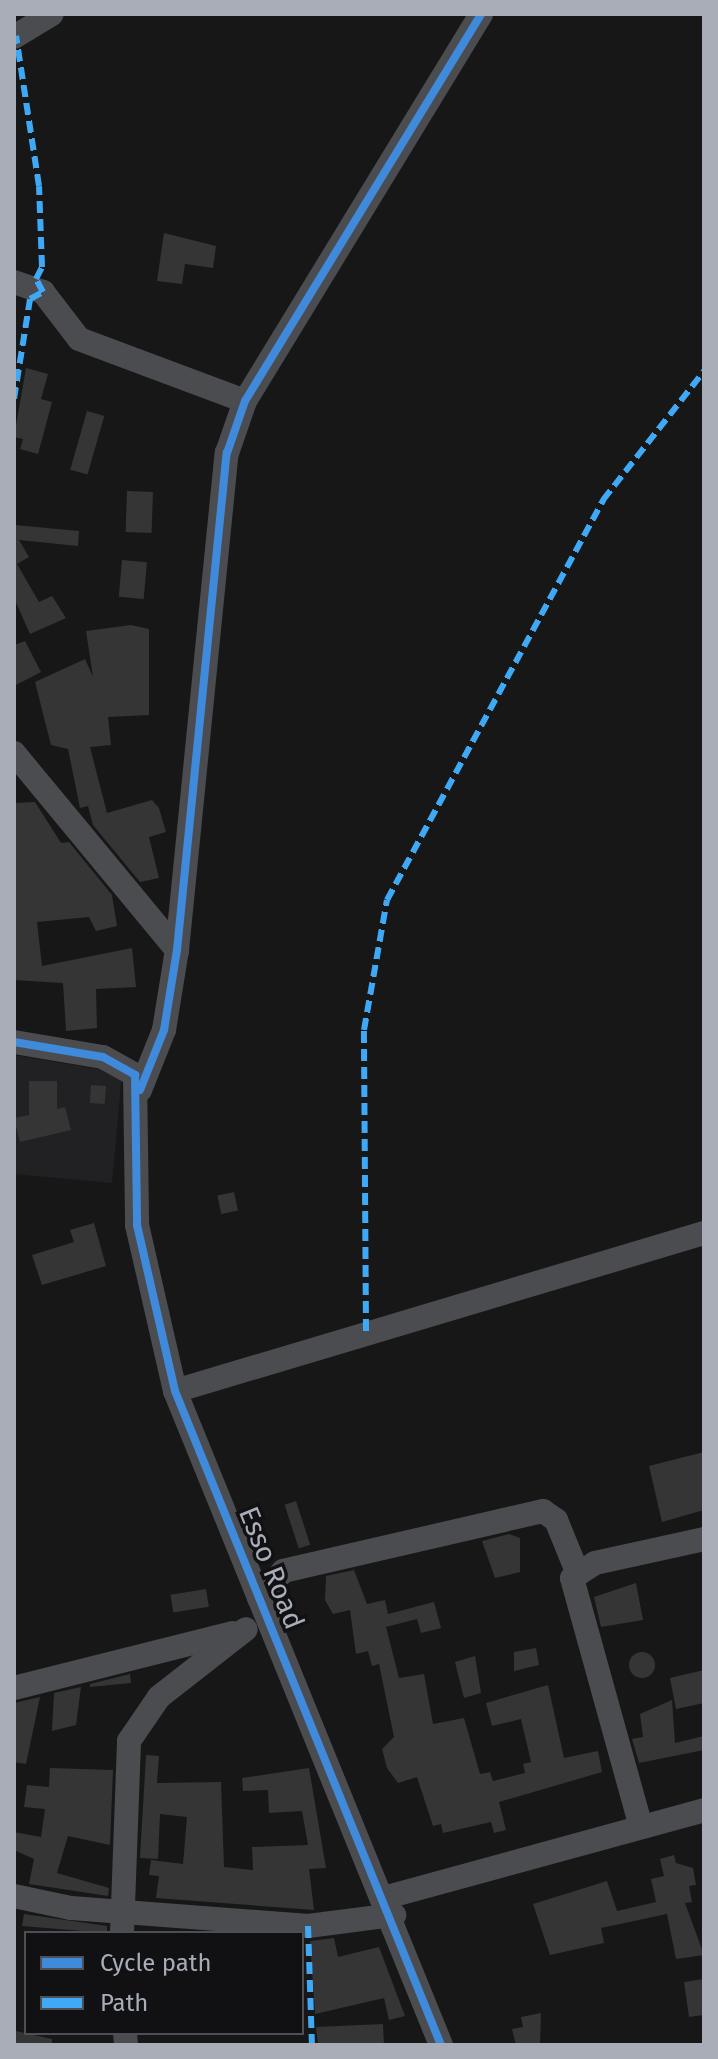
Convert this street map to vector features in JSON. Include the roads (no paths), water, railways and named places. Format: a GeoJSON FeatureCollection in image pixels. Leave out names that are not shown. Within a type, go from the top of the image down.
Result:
{"type":"FeatureCollection","features":[{"type":"Feature","properties":{"kind":"street"},"geometry":{"type":"LineString","coordinates":[[14,37],[52,14]]}},
{"type":"Feature","properties":{"kind":"street"},"geometry":{"type":"LineString","coordinates":[[140,1090],[164,1030],[177,950],[218,501],[245,401],[481,14]]}},
{"type":"Feature","properties":{"kind":"street"},"geometry":{"type":"LineString","coordinates":[[14,282],[43,292],[79,339],[245,401]]}},
{"type":"Feature","properties":{"kind":"street"},"geometry":{"type":"LineString","coordinates":[[14,753],[177,950]]}},
{"type":"Feature","properties":{"kind":"street"},"geometry":{"type":"LineString","coordinates":[[14,1042],[125,1065],[140,1090]]}},
{"type":"Feature","properties":{"kind":"street","name":"Esso Road"},"geometry":{"type":"LineString","coordinates":[[140,1090],[137,1225],[175,1391],[259,1598],[257,1626],[390,1906],[441,2045]]}},
{"type":"Feature","properties":{"kind":"street"},"geometry":{"type":"LineString","coordinates":[[175,1391],[704,1233]]}},
{"type":"Feature","properties":{"kind":"street"},"geometry":{"type":"LineString","coordinates":[[259,1598],[283,1571],[543,1511],[556,1520],[576,1569],[571,1585],[641,1827]]}},
{"type":"Feature","properties":{"kind":"street"},"geometry":{"type":"LineString","coordinates":[[576,1569],[704,1539]]}},
{"type":"Feature","properties":{"kind":"street"},"geometry":{"type":"LineString","coordinates":[[14,1688],[257,1626]]}},
{"type":"Feature","properties":{"kind":"street"},"geometry":{"type":"LineString","coordinates":[[122,1923],[129,1741],[159,1697],[257,1626]]}},
{"type":"Feature","properties":{"kind":"street"},"geometry":{"type":"LineString","coordinates":[[14,1896],[122,1923],[308,1926],[390,1906],[704,1810]]}}]}
